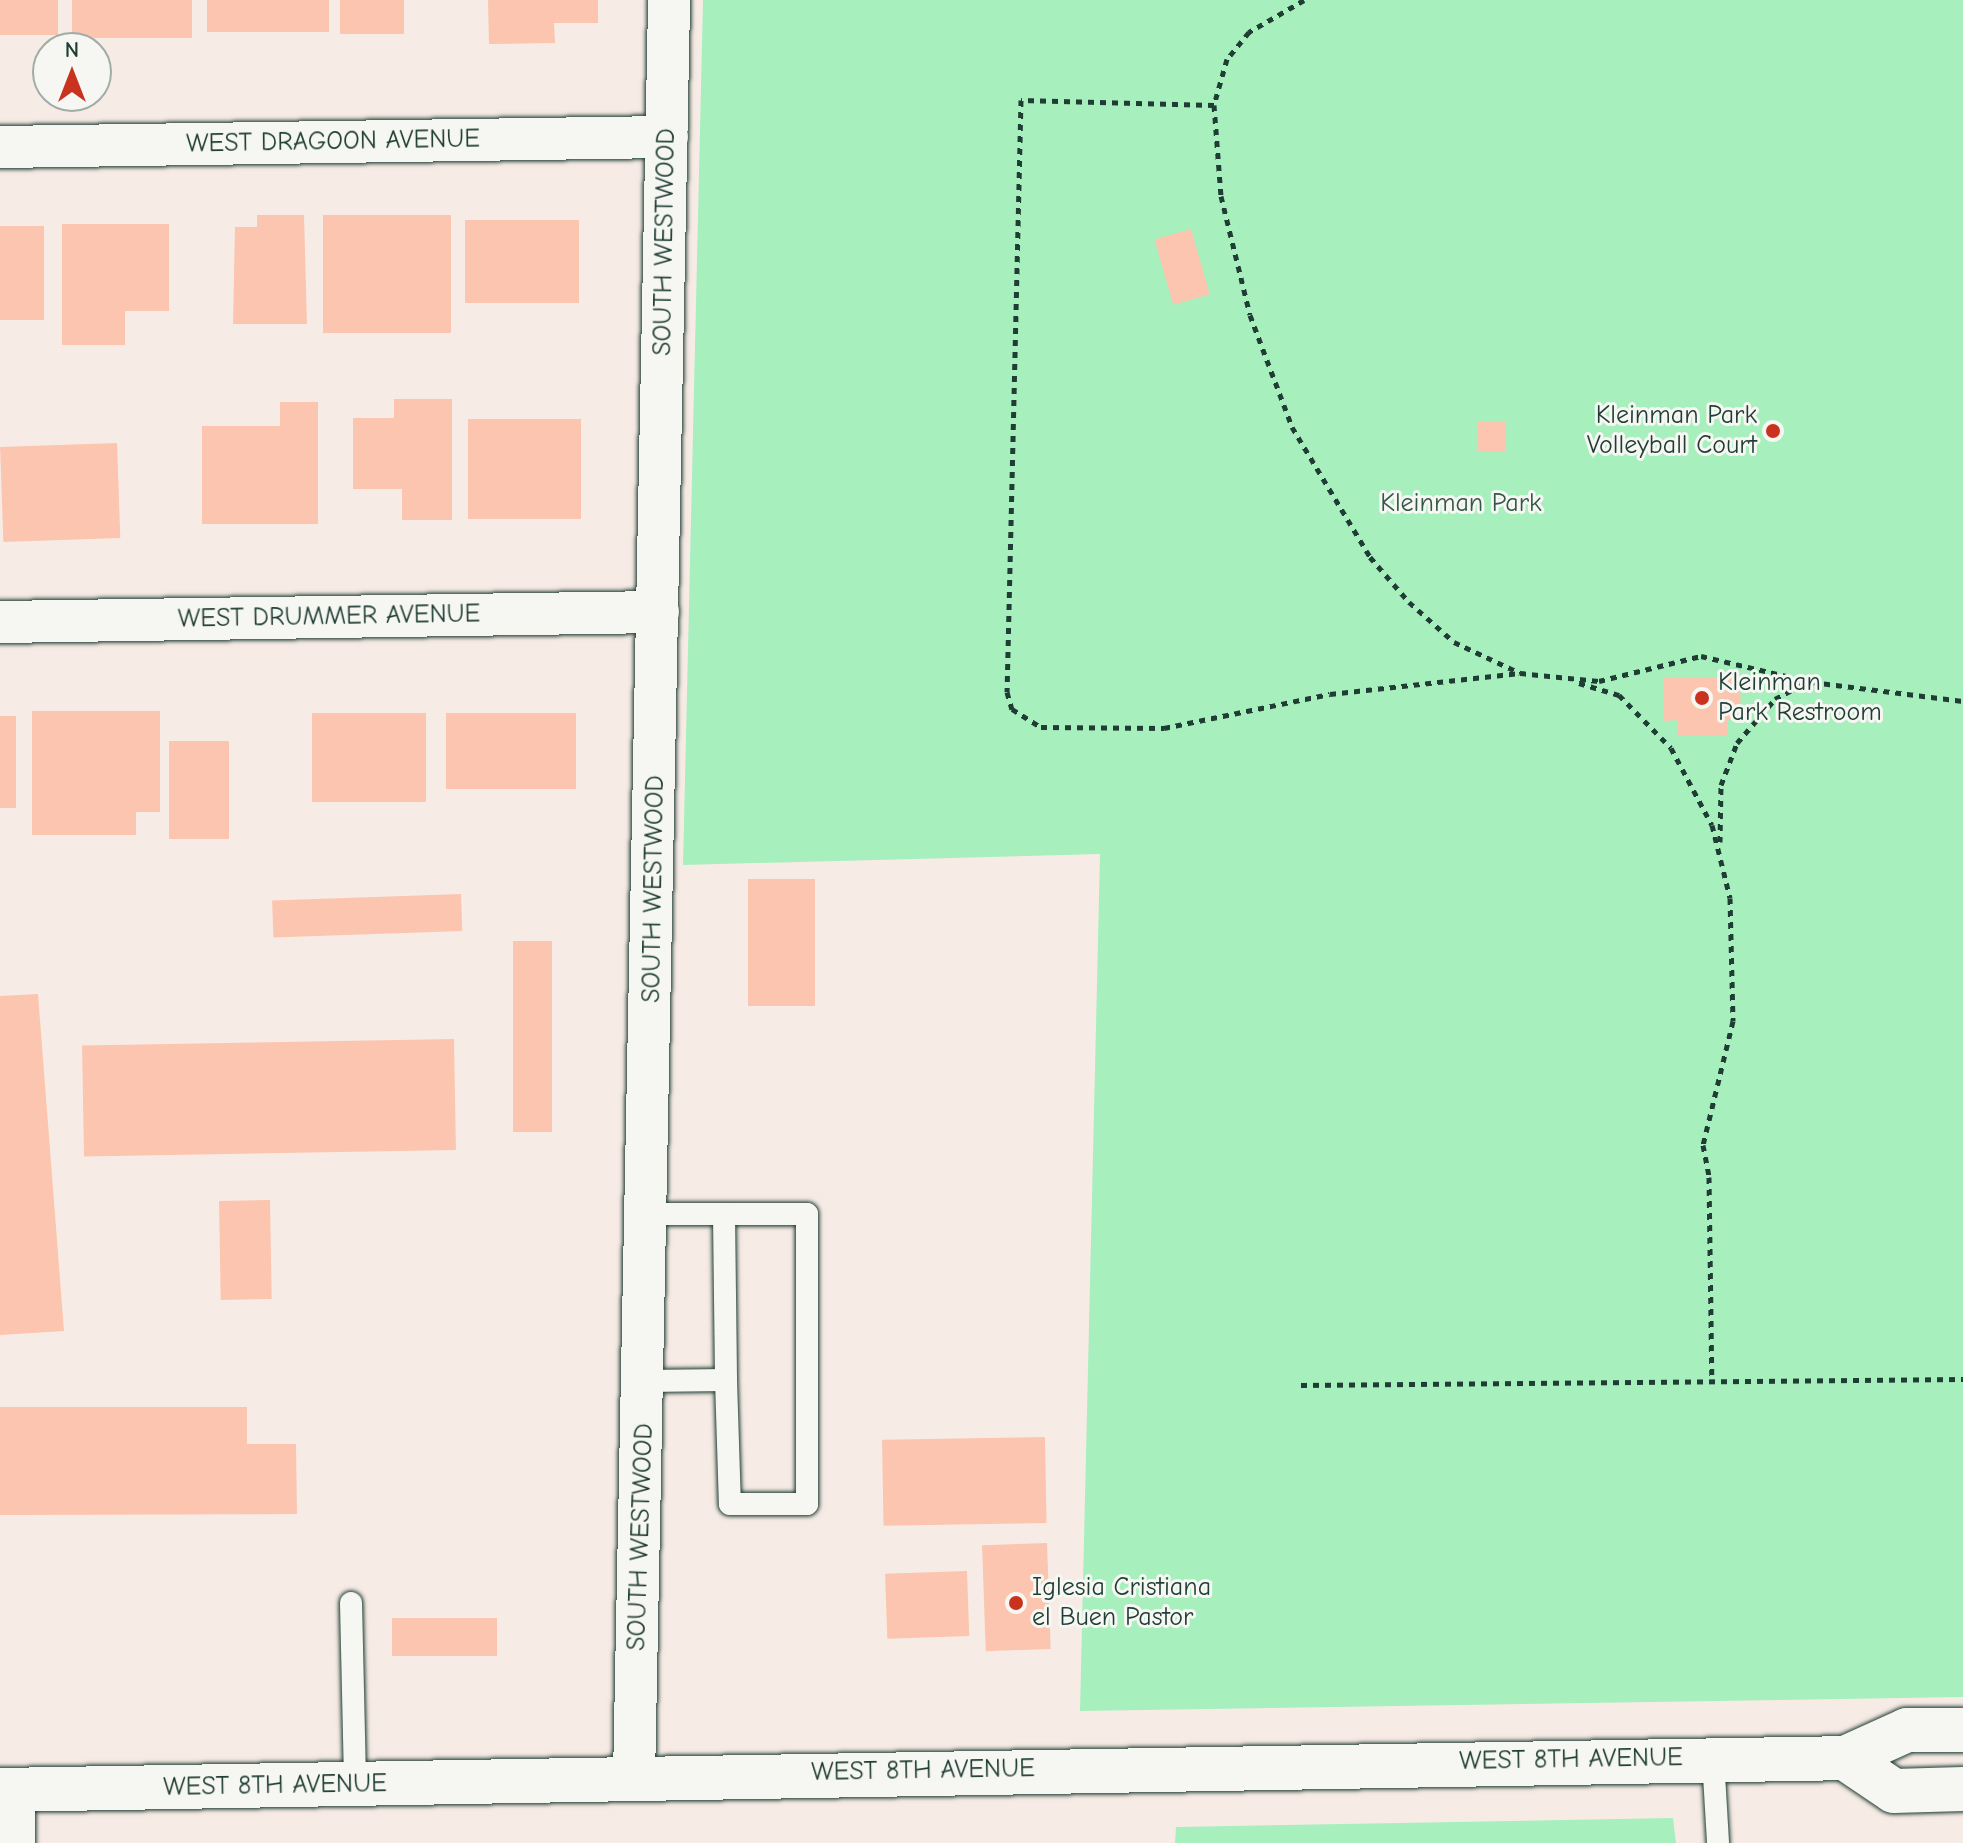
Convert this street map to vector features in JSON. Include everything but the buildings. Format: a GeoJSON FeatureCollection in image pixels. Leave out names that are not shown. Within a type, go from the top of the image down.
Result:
{"type":"FeatureCollection","features":[{"type":"Feature","properties":{"kind":"street","name":"SOUTH WESTWOOD"},"geometry":{"type":"LineString","coordinates":[[634,1779],[645,1381],[669,0]]}},
{"type":"Feature","properties":{"kind":"street","name":"WEST DRAGOON AVENUE"},"geometry":{"type":"LineString","coordinates":[[0,147],[667,137]]}},
{"type":"Feature","properties":{"kind":"street","name":"WEST DRUMMER AVENUE"},"geometry":{"type":"LineString","coordinates":[[0,622],[658,612]]}},
{"type":"Feature","properties":{"kind":"street","name":"WEST 8TH AVENUE"},"geometry":{"type":"LineString","coordinates":[[7,1790],[1845,1758],[1907,1730],[1963,1730]]}},
{"type":"Feature","properties":{"kind":"street"},"geometry":{"type":"LineString","coordinates":[[1845,1758],[1894,1791],[1963,1789]]}},
{"type":"Feature","properties":{"kind":"street"},"geometry":{"type":"LineString","coordinates":[[7,1790],[13,1843]]}},
{"type":"Feature","properties":{"kind":"lane"},"geometry":{"type":"LineString","coordinates":[[648,1214],[724,1214],[807,1214],[807,1504],[730,1504],[724,1214]]}},
{"type":"Feature","properties":{"kind":"lane"},"geometry":{"type":"LineString","coordinates":[[645,1381],[726,1380]]}},
{"type":"Feature","properties":{"kind":"lane"},"geometry":{"type":"LineString","coordinates":[[351,1603],[355,1784]]}},
{"type":"Feature","properties":{"kind":"lane"},"geometry":{"type":"LineString","coordinates":[[1713,1758],[1718,1843]]}},
{"type":"Feature","properties":{"kind":"path"},"geometry":{"type":"LineString","coordinates":[[1304,0],[1238,44],[1219,77],[1214,105],[1221,196],[1234,256],[1268,369],[1309,460],[1370,557],[1409,602],[1454,642],[1520,673]]}},
{"type":"Feature","properties":{"kind":"path"},"geometry":{"type":"LineString","coordinates":[[1214,105],[1021,100],[1007,692],[1012,709],[1051,728],[1164,728],[1342,692],[1520,673],[1567,680],[1619,695],[1649,722],[1694,784],[1721,858]]}},
{"type":"Feature","properties":{"kind":"path"},"geometry":{"type":"LineString","coordinates":[[1567,680],[1625,678],[1701,656],[1812,682],[1963,701]]}},
{"type":"Feature","properties":{"kind":"path"},"geometry":{"type":"LineString","coordinates":[[1712,1381],[1709,1177],[1703,1145],[1733,1021],[1736,965],[1721,858],[1721,785],[1737,743],[1775,699],[1812,682]]}},
{"type":"Feature","properties":{"kind":"path"},"geometry":{"type":"LineString","coordinates":[[1301,1385],[1963,1379]]}},
{"type":"Feature","properties":{"kind":"green space","name":"Kleinman Park"},"geometry":{"type":"Polygon","coordinates":[[[703,0],[1963,0],[1963,1697],[1080,1711],[1100,854],[683,865],[703,0]]]}},
{"type":"Feature","properties":{"kind":"green space"},"geometry":{"type":"Polygon","coordinates":[[[1673,1818],[1676,1843],[1175,1843],[1176,1827],[1673,1818]]]}},
{"type":"Feature","properties":{"kind":"place","name":"Kleinman Park Volleyball Court"},"geometry":{"type":"Point","coordinates":[1773,431]}},
{"type":"Feature","properties":{"kind":"place","name":"Kleinman Park Restroom"},"geometry":{"type":"Point","coordinates":[1702,698]}},
{"type":"Feature","properties":{"kind":"place","name":"Iglesia Cristiana el Buen Pastor"},"geometry":{"type":"Point","coordinates":[1016,1603]}}]}
